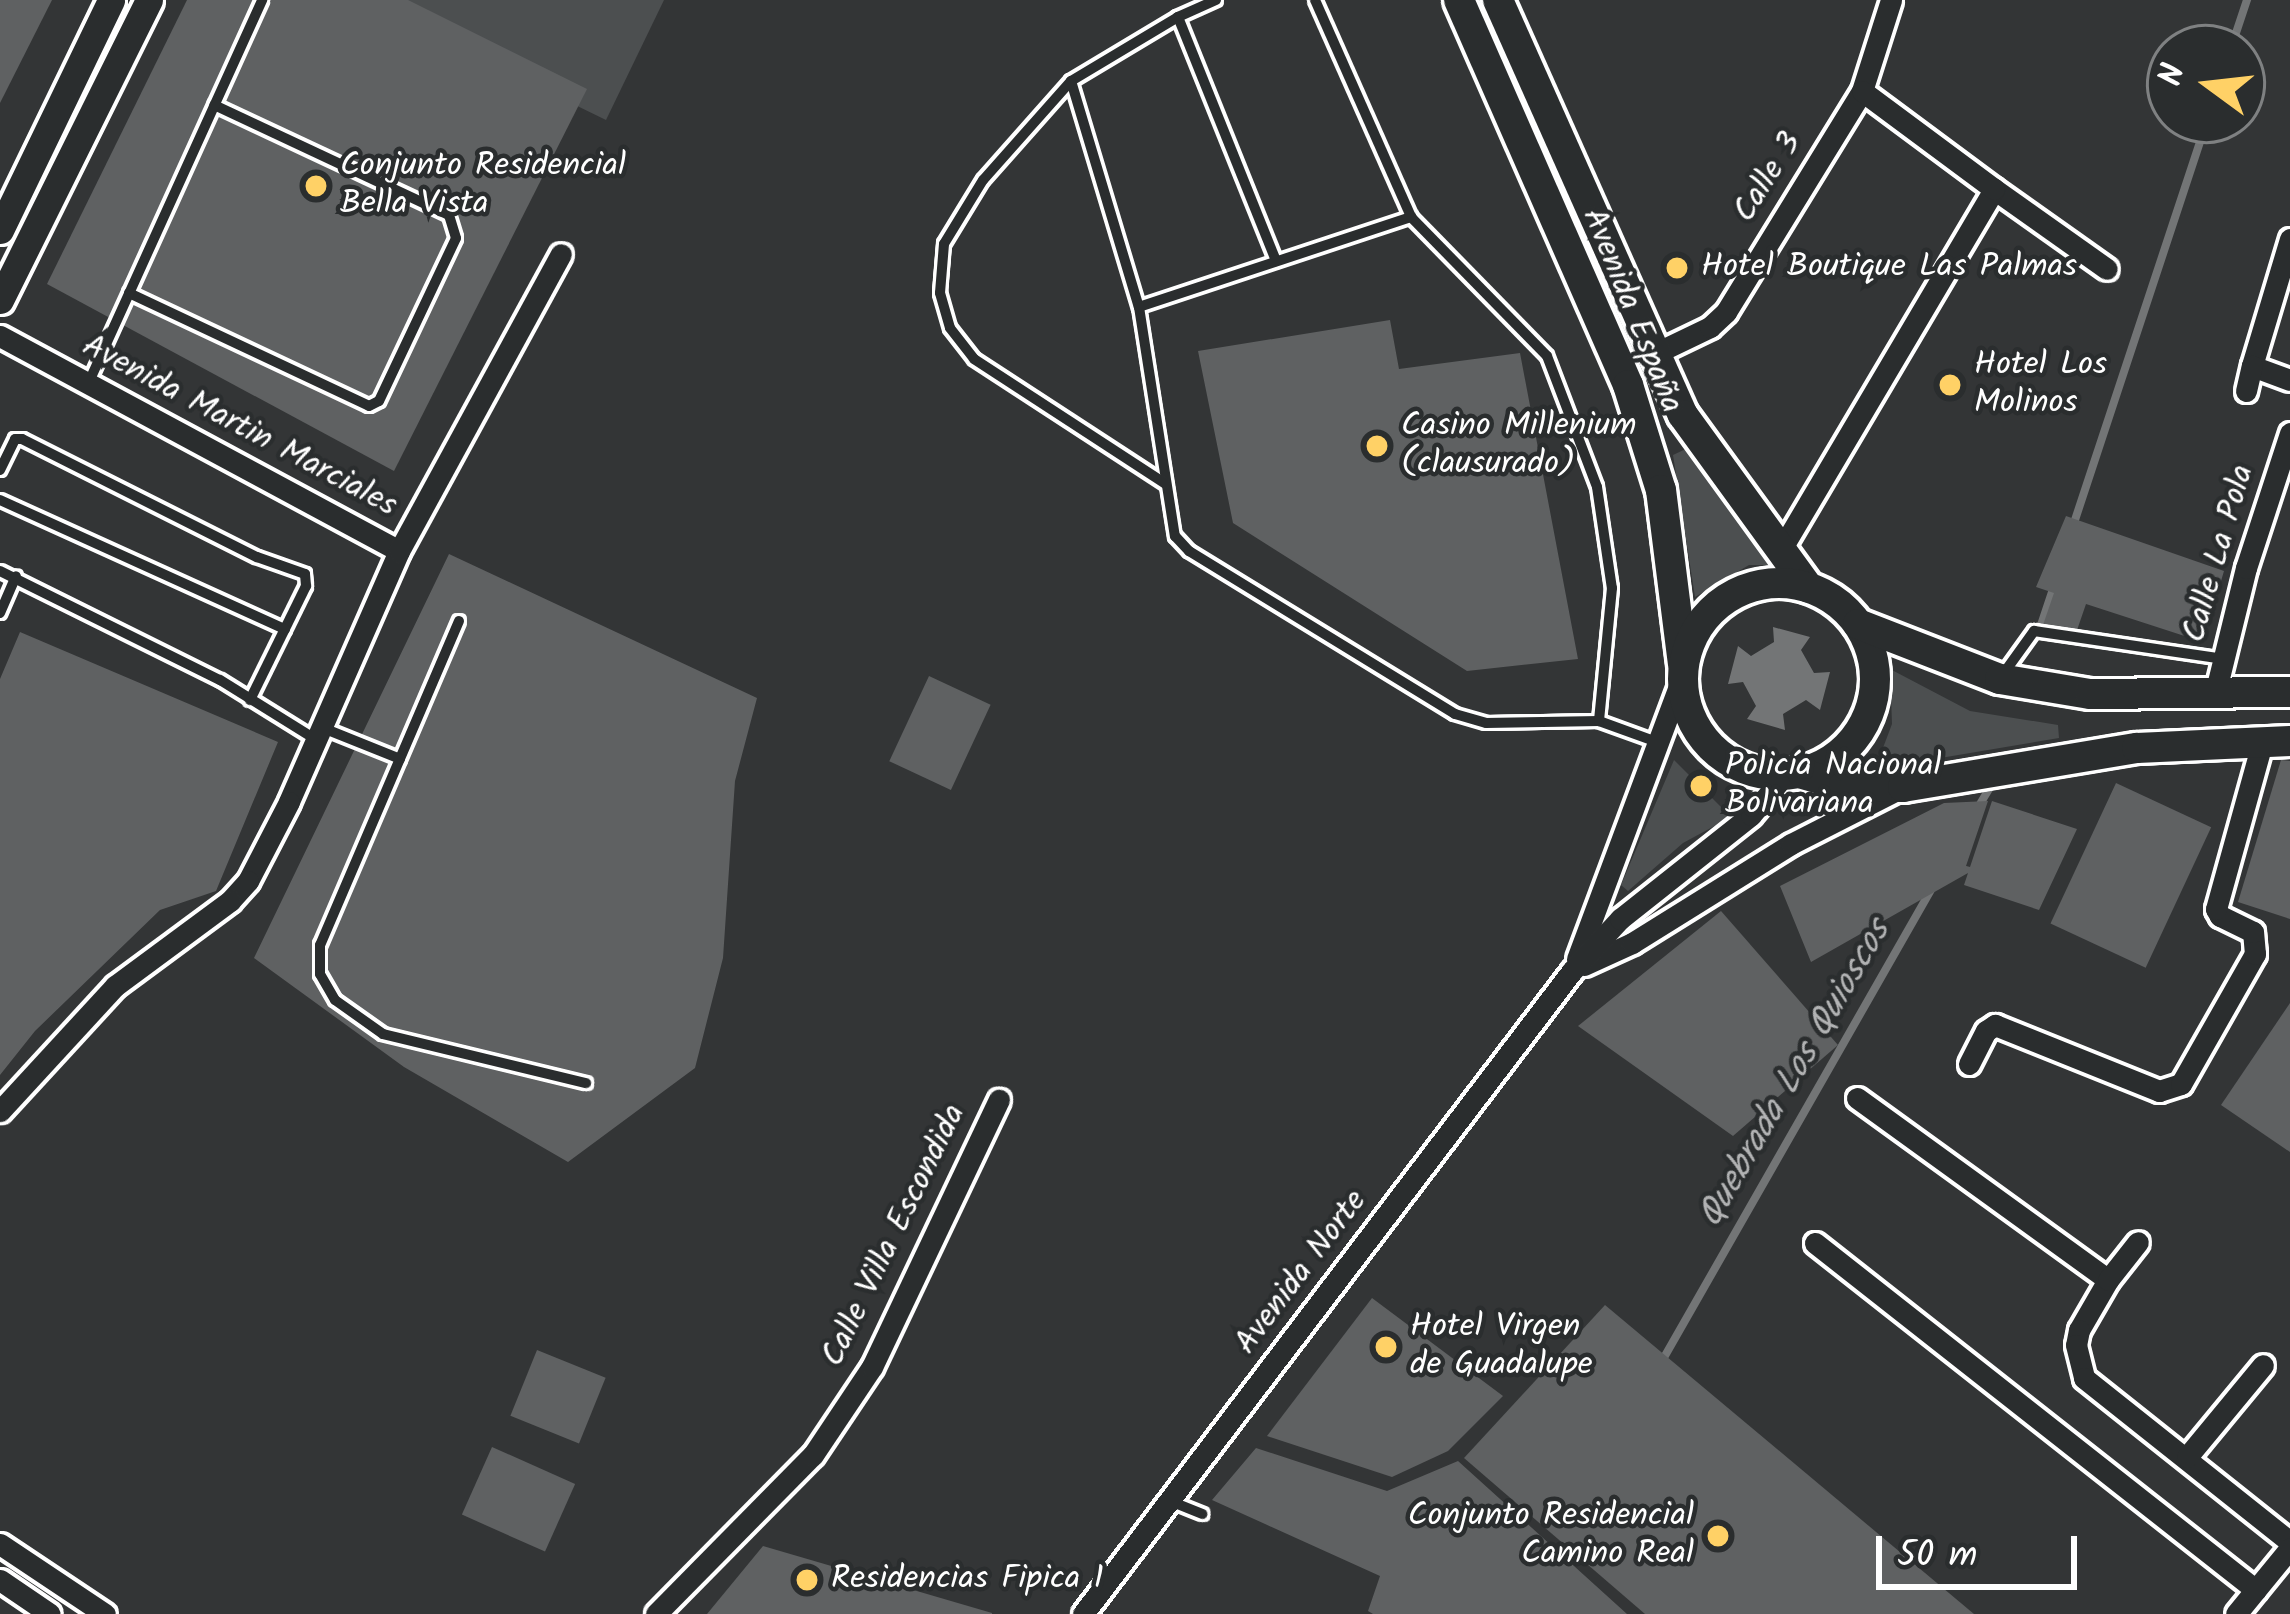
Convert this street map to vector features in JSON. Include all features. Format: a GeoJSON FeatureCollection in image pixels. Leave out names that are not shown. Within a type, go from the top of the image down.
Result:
{"type":"FeatureCollection","features":[{"type":"Feature","properties":{"kind":"main road","name":"Avenida España"},"geometry":{"type":"LineString","coordinates":[[1459,0],[1628,385],[1661,490],[1683,671]]}},
{"type":"Feature","properties":{"kind":"main road","name":"Avenida España"},"geometry":{"type":"LineString","coordinates":[[1498,0],[1683,415],[1808,587]]}},
{"type":"Feature","properties":{"kind":"main road"},"geometry":{"type":"LineString","coordinates":[[1794,775],[1831,761],[1854,740],[1869,713],[1875,683],[1871,652],[1858,624],[1836,601],[1808,587],[1754,586],[1728,597],[1692,638],[1683,671],[1687,709],[1701,737],[1724,760],[1753,773],[1794,775],[1844,786],[1903,787],[2137,748],[2276,741]]}},
{"type":"Feature","properties":{"kind":"main road"},"geometry":{"type":"LineString","coordinates":[[1858,624],[2000,679],[2090,694],[2290,692]]}},
{"type":"Feature","properties":{"kind":"street"},"geometry":{"type":"LineString","coordinates":[[0,230],[111,0]]}},
{"type":"Feature","properties":{"kind":"street"},"geometry":{"type":"LineString","coordinates":[[0,300],[149,0]]}},
{"type":"Feature","properties":{"kind":"street","name":"Calle 3"},"geometry":{"type":"LineString","coordinates":[[1655,353],[1710,327],[1726,311],[1862,91],[1891,0]]}},
{"type":"Feature","properties":{"kind":"street"},"geometry":{"type":"LineString","coordinates":[[1862,91],[2107,269]]}},
{"type":"Feature","properties":{"kind":"street"},"geometry":{"type":"LineString","coordinates":[[1782,548],[1994,189]]}},
{"type":"Feature","properties":{"kind":"street"},"geometry":{"type":"LineString","coordinates":[[2246,391],[2290,239]]}},
{"type":"Feature","properties":{"kind":"street"},"geometry":{"type":"LineString","coordinates":[[399,551],[561,254]]}},
{"type":"Feature","properties":{"kind":"street","name":"Avenida Martin Marciales"},"geometry":{"type":"LineString","coordinates":[[0,336],[399,551],[248,880],[230,901],[115,986],[0,1111]]}},
{"type":"Feature","properties":{"kind":"street"},"geometry":{"type":"LineString","coordinates":[[2252,366],[2290,380]]}},
{"type":"Feature","properties":{"kind":"street","name":"Calle La Pola"},"geometry":{"type":"LineString","coordinates":[[2215,694],[2246,568],[2290,434]]}},
{"type":"Feature","properties":{"kind":"street","name":"Avenida Norte"},"geometry":{"type":"LineString","coordinates":[[1572,970],[1683,671]]}},
{"type":"Feature","properties":{"kind":"street"},"geometry":{"type":"LineString","coordinates":[[1970,1064],[1986,1031],[1995,1025],[2159,1091],[2181,1084],[2255,954],[2253,932],[2216,909],[2276,741]]}},
{"type":"Feature","properties":{"kind":"street","name":"Avenida Norte"},"geometry":{"type":"LineString","coordinates":[[1083,1614],[1572,970],[1620,919],[1794,775]]}},
{"type":"Feature","properties":{"kind":"street"},"geometry":{"type":"LineString","coordinates":[[1572,970],[1632,943],[1791,844],[1903,787]]}},
{"type":"Feature","properties":{"kind":"street"},"geometry":{"type":"LineString","coordinates":[[1857,1098],[2108,1280]]}},
{"type":"Feature","properties":{"kind":"street","name":"Calle Villa Escondida"},"geometry":{"type":"LineString","coordinates":[[656,1614],[813,1455],[872,1367],[999,1100]]}},
{"type":"Feature","properties":{"kind":"street"},"geometry":{"type":"LineString","coordinates":[[2138,1241],[2079,1330],[2076,1346],[2084,1378],[2290,1545],[2236,1614]]}},
{"type":"Feature","properties":{"kind":"street"},"geometry":{"type":"LineString","coordinates":[[1815,1243],[2256,1590]]}},
{"type":"Feature","properties":{"kind":"street"},"geometry":{"type":"LineString","coordinates":[[2187,1457],[2263,1365]]}},
{"type":"Feature","properties":{"kind":"street"},"geometry":{"type":"LineString","coordinates":[[0,1544],[105,1614]]}},
{"type":"Feature","properties":{"kind":"street"},"geometry":{"type":"LineString","coordinates":[[0,1580],[50,1614]]}},
{"type":"Feature","properties":{"kind":"lane"},"geometry":{"type":"LineString","coordinates":[[88,384],[262,0]]}},
{"type":"Feature","properties":{"kind":"lane"},"geometry":{"type":"LineString","coordinates":[[1166,484],[974,359],[950,328],[940,293],[944,244],[983,180],[1071,81],[1178,17],[1216,0]]}},
{"type":"Feature","properties":{"kind":"lane"},"geometry":{"type":"LineString","coordinates":[[1316,0],[1411,217],[1547,356],[1597,487],[1612,588],[1599,721]]}},
{"type":"Feature","properties":{"kind":"lane"},"geometry":{"type":"LineString","coordinates":[[1178,17],[1276,261]]}},
{"type":"Feature","properties":{"kind":"lane"},"geometry":{"type":"LineString","coordinates":[[1071,81],[1139,307],[1175,536],[1190,551],[1455,714],[1486,723],[1599,721],[1657,742]]}},
{"type":"Feature","properties":{"kind":"lane"},"geometry":{"type":"LineString","coordinates":[[129,293],[369,406],[379,401],[456,238],[448,215],[214,105]]}},
{"type":"Feature","properties":{"kind":"lane"},"geometry":{"type":"LineString","coordinates":[[1139,307],[1411,217]]}},
{"type":"Feature","properties":{"kind":"lane"},"geometry":{"type":"LineString","coordinates":[[0,470],[15,439],[22,439],[257,556],[305,574],[306,586],[250,700]]}},
{"type":"Feature","properties":{"kind":"lane"},"geometry":{"type":"LineString","coordinates":[[0,500],[286,629]]}},
{"type":"Feature","properties":{"kind":"lane"},"geometry":{"type":"LineString","coordinates":[[0,571],[318,733],[400,759]]}},
{"type":"Feature","properties":{"kind":"lane"},"geometry":{"type":"LineString","coordinates":[[0,613],[16,576]]}},
{"type":"Feature","properties":{"kind":"lane"},"geometry":{"type":"LineString","coordinates":[[459,621],[320,945],[320,974],[335,1000],[382,1034],[586,1083]]}},
{"type":"Feature","properties":{"kind":"lane"},"geometry":{"type":"LineString","coordinates":[[2000,679],[2034,632],[2224,659]]}},
{"type":"Feature","properties":{"kind":"lane"},"geometry":{"type":"LineString","coordinates":[[1170,1502],[1204,1514]]}},
{"type":"Feature","properties":{"kind":"shaded area"},"geometry":{"type":"Polygon","coordinates":[[[360,0],[664,0],[606,120],[360,0]]]}},
{"type":"Feature","properties":{"kind":"shaded area"},"geometry":{"type":"Polygon","coordinates":[[[1690,447],[1709,481],[1776,565],[1749,565],[1695,597],[1673,455],[1690,447]]]}},
{"type":"Feature","properties":{"kind":"shaded area"},"geometry":{"type":"Polygon","coordinates":[[[1773,627],[1810,637],[1801,650],[1814,673],[1830,672],[1820,710],[1806,700],[1783,714],[1785,730],[1747,719],[1756,706],[1743,682],[1728,684],[1738,646],[1751,656],[1774,642],[1773,627]]]}},
{"type":"Feature","properties":{"kind":"shaded area"},"geometry":{"type":"Polygon","coordinates":[[[1890,669],[1970,711],[2058,725],[2059,738],[1875,769],[1892,724],[1890,669]]]}},
{"type":"Feature","properties":{"kind":"shaded area"},"geometry":{"type":"Polygon","coordinates":[[[1674,760],[1731,817],[1683,843],[1628,891],[1621,885],[1674,760]]]}},
{"type":"Feature","properties":{"kind":"building"},"geometry":{"type":"Polygon","coordinates":[[[0,0],[52,0],[0,103],[0,0]]]}},
{"type":"Feature","properties":{"kind":"building","name":"Conjunto Residencial Bella Vista"},"geometry":{"type":"Polygon","coordinates":[[[187,0],[408,0],[587,89],[394,471],[47,284],[187,0]]]}},
{"type":"Feature","properties":{"kind":"building","name":"Casino Millenium (clausurado)"},"geometry":{"type":"Polygon","coordinates":[[[1390,320],[1399,369],[1520,353],[1578,659],[1467,671],[1233,523],[1198,351],[1390,320]]]}},
{"type":"Feature","properties":{"kind":"building"},"geometry":{"type":"Polygon","coordinates":[[[2066,516],[2224,571],[2203,642],[2086,604],[2075,636],[2043,625],[2054,593],[2036,587],[2066,516]]]}},
{"type":"Feature","properties":{"kind":"building"},"geometry":{"type":"Polygon","coordinates":[[[449,554],[757,698],[735,781],[723,958],[695,1068],[568,1162],[404,1067],[254,958],[449,554]]]}},
{"type":"Feature","properties":{"kind":"building"},"geometry":{"type":"Polygon","coordinates":[[[20,632],[278,742],[216,891],[160,910],[35,1031],[0,1075],[0,679],[20,632]]]}},
{"type":"Feature","properties":{"kind":"building"},"geometry":{"type":"Polygon","coordinates":[[[929,676],[991,705],[951,790],[889,761],[929,676]]]}},
{"type":"Feature","properties":{"kind":"building"},"geometry":{"type":"Polygon","coordinates":[[[2281,760],[2290,761],[2290,919],[2238,902],[2281,760]]]}},
{"type":"Feature","properties":{"kind":"building"},"geometry":{"type":"Polygon","coordinates":[[[2116,783],[2211,827],[2146,968],[2050,923],[2116,783]]]}},
{"type":"Feature","properties":{"kind":"building"},"geometry":{"type":"Polygon","coordinates":[[[1988,801],[1966,866],[1970,867],[1992,801],[2077,829],[2039,910],[1964,885],[1968,873],[1811,962],[1780,886],[1944,803],[1988,801]]]}},
{"type":"Feature","properties":{"kind":"building"},"geometry":{"type":"Polygon","coordinates":[[[1721,911],[1838,1045],[1733,1136],[1578,1026],[1721,911]]]}},
{"type":"Feature","properties":{"kind":"building"},"geometry":{"type":"Polygon","coordinates":[[[2290,1003],[2290,1152],[2221,1105],[2290,1003]]]}},
{"type":"Feature","properties":{"kind":"building","name":"Hotel Virgen de Guadalupe"},"geometry":{"type":"Polygon","coordinates":[[[1372,1298],[1503,1396],[1448,1451],[1392,1477],[1267,1436],[1372,1298]]]}},
{"type":"Feature","properties":{"kind":"building","name":"Conjunto Residencial Camino Real"},"geometry":{"type":"Polygon","coordinates":[[[1605,1305],[1974,1614],[1645,1614],[1464,1458],[1605,1305]]]}},
{"type":"Feature","properties":{"kind":"building"},"geometry":{"type":"Polygon","coordinates":[[[537,1350],[606,1378],[579,1444],[510,1416],[537,1350]]]}},
{"type":"Feature","properties":{"kind":"building"},"geometry":{"type":"Polygon","coordinates":[[[492,1447],[575,1484],[545,1552],[462,1515],[492,1447]]]}},
{"type":"Feature","properties":{"kind":"building"},"geometry":{"type":"Polygon","coordinates":[[[1256,1448],[1387,1491],[1458,1461],[1627,1614],[1373,1614],[1368,1611],[1380,1576],[1212,1500],[1256,1448]]]}},
{"type":"Feature","properties":{"kind":"building","name":"Residencias Fipica 1"},"geometry":{"type":"Polygon","coordinates":[[[763,1546],[992,1613],[992,1614],[707,1614],[763,1546]]]}},
{"type":"Feature","properties":{"kind":"waterway","name":"Quebrada Los Quioscos"},"geometry":{"type":"LineString","coordinates":[[2239,24],[2247,0]]}},
{"type":"Feature","properties":{"kind":"waterway","name":"Quebrada Los Quioscos"},"geometry":{"type":"LineString","coordinates":[[2072,529],[2199,144]]}},
{"type":"Feature","properties":{"kind":"waterway","name":"Quebrada Los Quioscos"},"geometry":{"type":"LineString","coordinates":[[2040,628],[2055,583]]}},
{"type":"Feature","properties":{"kind":"waterway","name":"Quebrada Los Quioscos"},"geometry":{"type":"LineString","coordinates":[[1977,809],[1994,781]]}},
{"type":"Feature","properties":{"kind":"waterway","name":"Quebrada Los Quioscos"},"geometry":{"type":"LineString","coordinates":[[1662,1361],[1931,890]]}},
{"type":"Feature","properties":{"kind":"place","name":"Conjunto Residencial Bella Vista"},"geometry":{"type":"Point","coordinates":[316,186]}},
{"type":"Feature","properties":{"kind":"place","name":"Hotel Boutique Las Palmas"},"geometry":{"type":"Point","coordinates":[1677,268]}},
{"type":"Feature","properties":{"kind":"place","name":"Hotel Los Molinos"},"geometry":{"type":"Point","coordinates":[1950,385]}},
{"type":"Feature","properties":{"kind":"place","name":"Casino Millenium (clausurado)"},"geometry":{"type":"Point","coordinates":[1377,446]}},
{"type":"Feature","properties":{"kind":"place","name":"Policía Nacional Bolivariana"},"geometry":{"type":"Point","coordinates":[1701,786]}},
{"type":"Feature","properties":{"kind":"place","name":"Hotel Virgen de Guadalupe"},"geometry":{"type":"Point","coordinates":[1386,1347]}},
{"type":"Feature","properties":{"kind":"place","name":"Conjunto Residencial Camino Real"},"geometry":{"type":"Point","coordinates":[1718,1536]}},
{"type":"Feature","properties":{"kind":"place","name":"Residencias Fipica 1"},"geometry":{"type":"Point","coordinates":[807,1580]}}]}
